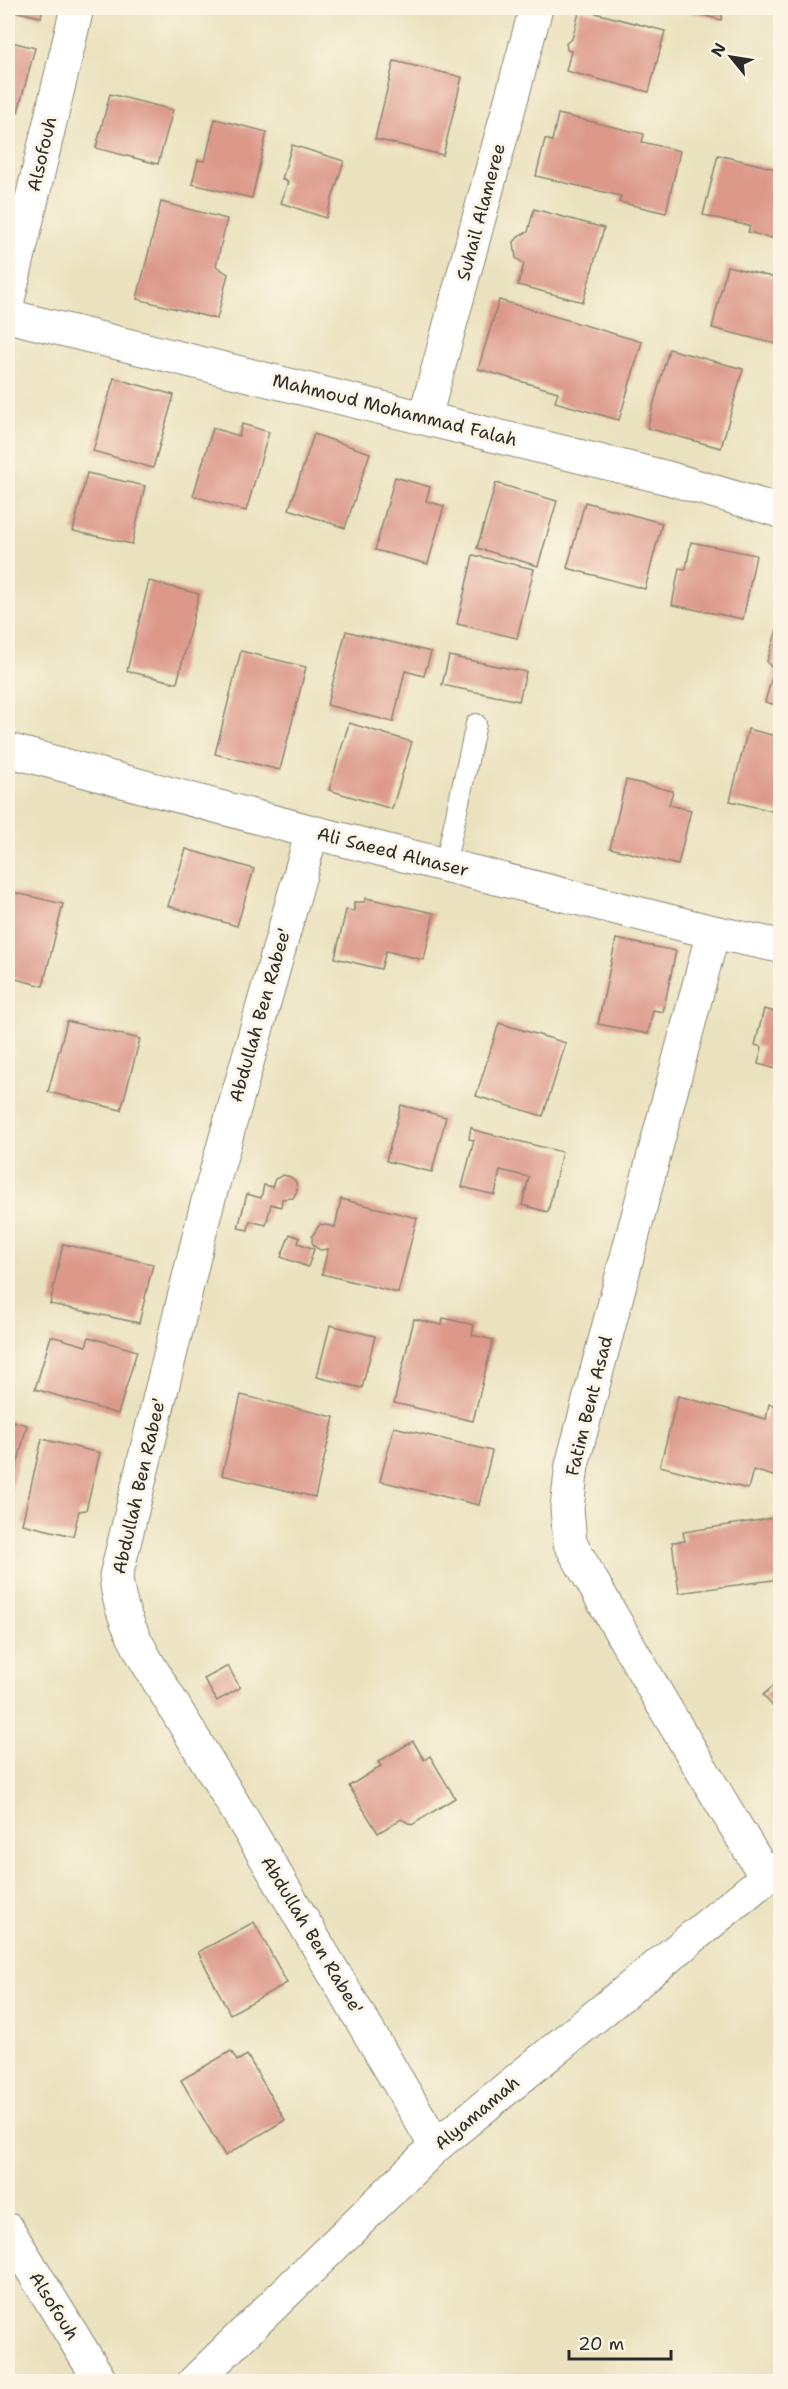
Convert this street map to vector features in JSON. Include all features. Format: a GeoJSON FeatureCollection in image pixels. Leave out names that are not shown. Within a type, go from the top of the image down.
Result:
{"type":"FeatureCollection","features":[{"type":"Feature","properties":{"kind":"street","name":"Alsofouh"},"geometry":{"type":"LineString","coordinates":[[8,300],[77,8]]}},
{"type":"Feature","properties":{"kind":"street","name":"Suhail Alameree"},"geometry":{"type":"LineString","coordinates":[[425,417],[536,8]]}},
{"type":"Feature","properties":{"kind":"street","name":"Mahmoud Mohammad Falah"},"geometry":{"type":"LineString","coordinates":[[8,316],[668,478],[780,512]]}},
{"type":"Feature","properties":{"kind":"street","name":"Ali Saeed Alnaser"},"geometry":{"type":"LineString","coordinates":[[8,750],[312,832],[713,932],[780,946]]}},
{"type":"Feature","properties":{"kind":"street","name":"Abdullah Ben Rabee'"},"geometry":{"type":"LineString","coordinates":[[312,832],[204,1212],[116,1576],[118,1596],[131,1634],[436,2146]]}},
{"type":"Feature","properties":{"kind":"street","name":"Fatim Bent Asad"},"geometry":{"type":"LineString","coordinates":[[713,932],[572,1465],[567,1508],[570,1543],[659,1698],[773,1871]]}},
{"type":"Feature","properties":{"kind":"street","name":"Alyamamah"},"geometry":{"type":"LineString","coordinates":[[194,2382],[436,2146],[773,1871]]}},
{"type":"Feature","properties":{"kind":"street","name":"Alsofouh"},"geometry":{"type":"LineString","coordinates":[[8,2230],[101,2382]]}},
{"type":"Feature","properties":{"kind":"lane"},"geometry":{"type":"LineString","coordinates":[[445,865],[476,724]]}},
{"type":"Feature","properties":{"kind":"building"},"geometry":{"type":"Polygon","coordinates":[[[8,8],[43,8],[41,17],[8,10],[8,8]]]}},
{"type":"Feature","properties":{"kind":"building"},"geometry":{"type":"Polygon","coordinates":[[[677,8],[724,8],[721,20],[677,8]]]}},
{"type":"Feature","properties":{"kind":"building"},"geometry":{"type":"Polygon","coordinates":[[[580,9],[665,31],[649,92],[566,71],[571,51],[567,50],[566,43],[572,39],[580,9]]]}},
{"type":"Feature","properties":{"kind":"building"},"geometry":{"type":"Polygon","coordinates":[[[8,41],[35,48],[18,112],[8,110],[8,41]]]}},
{"type":"Feature","properties":{"kind":"building"},"geometry":{"type":"Polygon","coordinates":[[[394,61],[462,77],[443,155],[375,139],[394,61]]]}},
{"type":"Feature","properties":{"kind":"building"},"geometry":{"type":"Polygon","coordinates":[[[110,94],[173,110],[158,164],[96,148],[110,94]]]}},
{"type":"Feature","properties":{"kind":"building"},"geometry":{"type":"Polygon","coordinates":[[[558,114],[644,134],[642,142],[680,151],[666,213],[619,202],[621,196],[536,176],[545,139],[552,141],[558,114]]]}},
{"type":"Feature","properties":{"kind":"building"},"geometry":{"type":"Polygon","coordinates":[[[215,119],[267,132],[252,198],[192,184],[198,160],[205,161],[215,119]]]}},
{"type":"Feature","properties":{"kind":"building"},"geometry":{"type":"Polygon","coordinates":[[[292,145],[344,161],[326,218],[281,203],[288,182],[282,179],[292,145]]]}},
{"type":"Feature","properties":{"kind":"building"},"geometry":{"type":"Polygon","coordinates":[[[718,155],[780,170],[780,240],[748,232],[750,226],[703,215],[718,155]]]}},
{"type":"Feature","properties":{"kind":"building"},"geometry":{"type":"Polygon","coordinates":[[[161,202],[227,219],[216,266],[228,274],[217,319],[137,299],[161,202]]]}},
{"type":"Feature","properties":{"kind":"building"},"geometry":{"type":"Polygon","coordinates":[[[534,209],[604,228],[583,302],[518,285],[524,264],[516,258],[514,242],[520,235],[528,232],[534,209]]]}},
{"type":"Feature","properties":{"kind":"building"},"geometry":{"type":"Polygon","coordinates":[[[727,266],[780,279],[780,345],[712,328],[727,266]]]}},
{"type":"Feature","properties":{"kind":"building"},"geometry":{"type":"Polygon","coordinates":[[[499,300],[642,342],[619,420],[555,402],[558,392],[478,369],[499,300]]]}},
{"type":"Feature","properties":{"kind":"building"},"geometry":{"type":"Polygon","coordinates":[[[669,349],[743,369],[721,448],[647,428],[669,349]]]}},
{"type":"Feature","properties":{"kind":"building"},"geometry":{"type":"Polygon","coordinates":[[[114,378],[174,395],[153,468],[93,451],[114,378]]]}},
{"type":"Feature","properties":{"kind":"building"},"geometry":{"type":"Polygon","coordinates":[[[242,424],[269,432],[246,511],[193,496],[213,428],[239,436],[242,424]]]}},
{"type":"Feature","properties":{"kind":"building"},"geometry":{"type":"Polygon","coordinates":[[[314,434],[370,453],[345,528],[289,509],[314,434]]]}},
{"type":"Feature","properties":{"kind":"building"},"geometry":{"type":"Polygon","coordinates":[[[87,473],[145,486],[132,544],[73,531],[87,473]]]}},
{"type":"Feature","properties":{"kind":"building"},"geometry":{"type":"Polygon","coordinates":[[[395,477],[430,487],[426,501],[444,506],[428,564],[375,550],[395,477]]]}},
{"type":"Feature","properties":{"kind":"building"},"geometry":{"type":"Polygon","coordinates":[[[496,483],[557,501],[538,566],[477,548],[496,483]]]}},
{"type":"Feature","properties":{"kind":"building"},"geometry":{"type":"Polygon","coordinates":[[[585,502],[662,523],[645,589],[567,568],[585,502]]]}},
{"type":"Feature","properties":{"kind":"building"},"geometry":{"type":"Polygon","coordinates":[[[691,542],[756,555],[743,619],[672,605],[679,568],[686,569],[691,542]]]}},
{"type":"Feature","properties":{"kind":"building"},"geometry":{"type":"Polygon","coordinates":[[[473,555],[534,569],[517,638],[457,624],[473,555]]]}},
{"type":"Feature","properties":{"kind":"building"},"geometry":{"type":"Polygon","coordinates":[[[149,581],[199,594],[177,683],[127,671],[149,581]]]}},
{"type":"Feature","properties":{"kind":"building"},"geometry":{"type":"Polygon","coordinates":[[[779,623],[780,706],[765,702],[774,670],[767,662],[779,623]]]}},
{"type":"Feature","properties":{"kind":"building"},"geometry":{"type":"Polygon","coordinates":[[[346,631],[431,652],[424,676],[405,671],[393,722],[327,705],[346,631]]]}},
{"type":"Feature","properties":{"kind":"building"},"geometry":{"type":"Polygon","coordinates":[[[241,651],[306,667],[280,770],[215,754],[241,651]]]}},
{"type":"Feature","properties":{"kind":"building"},"geometry":{"type":"Polygon","coordinates":[[[449,656],[526,672],[519,701],[442,685],[449,656]]]}},
{"type":"Feature","properties":{"kind":"building"},"geometry":{"type":"Polygon","coordinates":[[[349,723],[412,742],[392,809],[329,790],[349,723]]]}},
{"type":"Feature","properties":{"kind":"building"},"geometry":{"type":"Polygon","coordinates":[[[748,729],[780,737],[780,813],[730,801],[748,729]]]}},
{"type":"Feature","properties":{"kind":"building"},"geometry":{"type":"Polygon","coordinates":[[[626,780],[673,791],[669,805],[691,810],[678,865],[610,848],[626,780]]]}},
{"type":"Feature","properties":{"kind":"building"},"geometry":{"type":"Polygon","coordinates":[[[186,849],[254,869],[237,926],[168,906],[186,849]]]}},
{"type":"Feature","properties":{"kind":"building"},"geometry":{"type":"Polygon","coordinates":[[[8,891],[63,904],[43,986],[8,977],[8,891]]]}},
{"type":"Feature","properties":{"kind":"building"},"geometry":{"type":"Polygon","coordinates":[[[366,898],[434,913],[424,960],[386,951],[381,969],[335,958],[346,910],[354,911],[354,902],[364,902],[366,898]]]}},
{"type":"Feature","properties":{"kind":"building"},"geometry":{"type":"Polygon","coordinates":[[[616,939],[676,951],[663,1012],[653,1010],[648,1034],[598,1024],[616,939]]]}},
{"type":"Feature","properties":{"kind":"building"},"geometry":{"type":"Polygon","coordinates":[[[764,1009],[780,1013],[780,1070],[758,1064],[762,1047],[755,1045],[764,1009]]]}},
{"type":"Feature","properties":{"kind":"building"},"geometry":{"type":"Polygon","coordinates":[[[67,1021],[140,1039],[121,1110],[48,1092],[67,1021]]]}},
{"type":"Feature","properties":{"kind":"building"},"geometry":{"type":"Polygon","coordinates":[[[499,1023],[566,1043],[543,1116],[476,1096],[499,1023]]]}},
{"type":"Feature","properties":{"kind":"building"},"geometry":{"type":"Polygon","coordinates":[[[401,1105],[446,1117],[432,1172],[386,1161],[401,1105]]]}},
{"type":"Feature","properties":{"kind":"building"},"geometry":{"type":"Polygon","coordinates":[[[471,1127],[474,1130],[562,1152],[548,1212],[522,1205],[529,1177],[500,1170],[495,1195],[462,1187],[474,1140],[469,1139],[471,1127]]]}},
{"type":"Feature","properties":{"kind":"building"},"geometry":{"type":"Polygon","coordinates":[[[283,1175],[291,1177],[296,1182],[297,1191],[293,1198],[282,1199],[281,1207],[271,1204],[266,1225],[250,1221],[248,1230],[238,1228],[247,1194],[261,1198],[264,1185],[272,1187],[275,1179],[283,1175]]]}},
{"type":"Feature","properties":{"kind":"building"},"geometry":{"type":"Polygon","coordinates":[[[341,1199],[417,1218],[398,1293],[322,1274],[328,1249],[320,1250],[315,1247],[312,1236],[320,1224],[335,1227],[341,1199]]]}},
{"type":"Feature","properties":{"kind":"building"},"geometry":{"type":"Polygon","coordinates":[[[290,1234],[300,1238],[298,1243],[314,1249],[308,1267],[281,1257],[290,1234]]]}},
{"type":"Feature","properties":{"kind":"building"},"geometry":{"type":"Polygon","coordinates":[[[63,1244],[153,1264],[139,1323],[50,1304],[63,1244]]]}},
{"type":"Feature","properties":{"kind":"building"},"geometry":{"type":"Polygon","coordinates":[[[443,1318],[474,1325],[472,1335],[493,1340],[473,1421],[394,1403],[414,1319],[442,1325],[443,1318]]]}},
{"type":"Feature","properties":{"kind":"building"},"geometry":{"type":"Polygon","coordinates":[[[330,1325],[375,1336],[362,1388],[317,1377],[330,1325]]]}},
{"type":"Feature","properties":{"kind":"building"},"geometry":{"type":"Polygon","coordinates":[[[51,1336],[86,1346],[89,1337],[137,1351],[118,1414],[35,1389],[51,1336]]]}},
{"type":"Feature","properties":{"kind":"building"},"geometry":{"type":"Polygon","coordinates":[[[241,1395],[334,1417],[315,1497],[222,1475],[241,1395]]]}},
{"type":"Feature","properties":{"kind":"building"},"geometry":{"type":"Polygon","coordinates":[[[678,1396],[766,1419],[769,1404],[780,1407],[780,1478],[753,1470],[748,1489],[660,1466],[678,1396]]]}},
{"type":"Feature","properties":{"kind":"building"},"geometry":{"type":"Polygon","coordinates":[[[8,1420],[27,1425],[8,1502],[8,1420]]]}},
{"type":"Feature","properties":{"kind":"building"},"geometry":{"type":"Polygon","coordinates":[[[394,1427],[492,1451],[479,1505],[380,1481],[394,1427]]]}},
{"type":"Feature","properties":{"kind":"building"},"geometry":{"type":"Polygon","coordinates":[[[42,1439],[100,1453],[86,1510],[79,1511],[73,1536],[22,1524],[42,1439]]]}},
{"type":"Feature","properties":{"kind":"building"},"geometry":{"type":"Polygon","coordinates":[[[780,1517],[780,1579],[679,1593],[672,1542],[685,1541],[683,1532],[780,1517]]]}},
{"type":"Feature","properties":{"kind":"building"},"geometry":{"type":"Polygon","coordinates":[[[228,1666],[240,1688],[217,1701],[204,1679],[228,1666]]]}},
{"type":"Feature","properties":{"kind":"building"},"geometry":{"type":"Polygon","coordinates":[[[780,1680],[780,1704],[775,1709],[763,1695],[780,1680]]]}},
{"type":"Feature","properties":{"kind":"building"},"geometry":{"type":"Polygon","coordinates":[[[413,1741],[424,1760],[430,1756],[455,1798],[412,1825],[401,1819],[378,1833],[349,1786],[381,1766],[378,1762],[413,1741]]]}},
{"type":"Feature","properties":{"kind":"building"},"geometry":{"type":"Polygon","coordinates":[[[254,1922],[287,1983],[230,2014],[198,1952],[254,1922]]]}},
{"type":"Feature","properties":{"kind":"building"},"geometry":{"type":"Polygon","coordinates":[[[231,2051],[237,2061],[247,2055],[285,2120],[225,2156],[181,2080],[231,2051]]]}}]}
